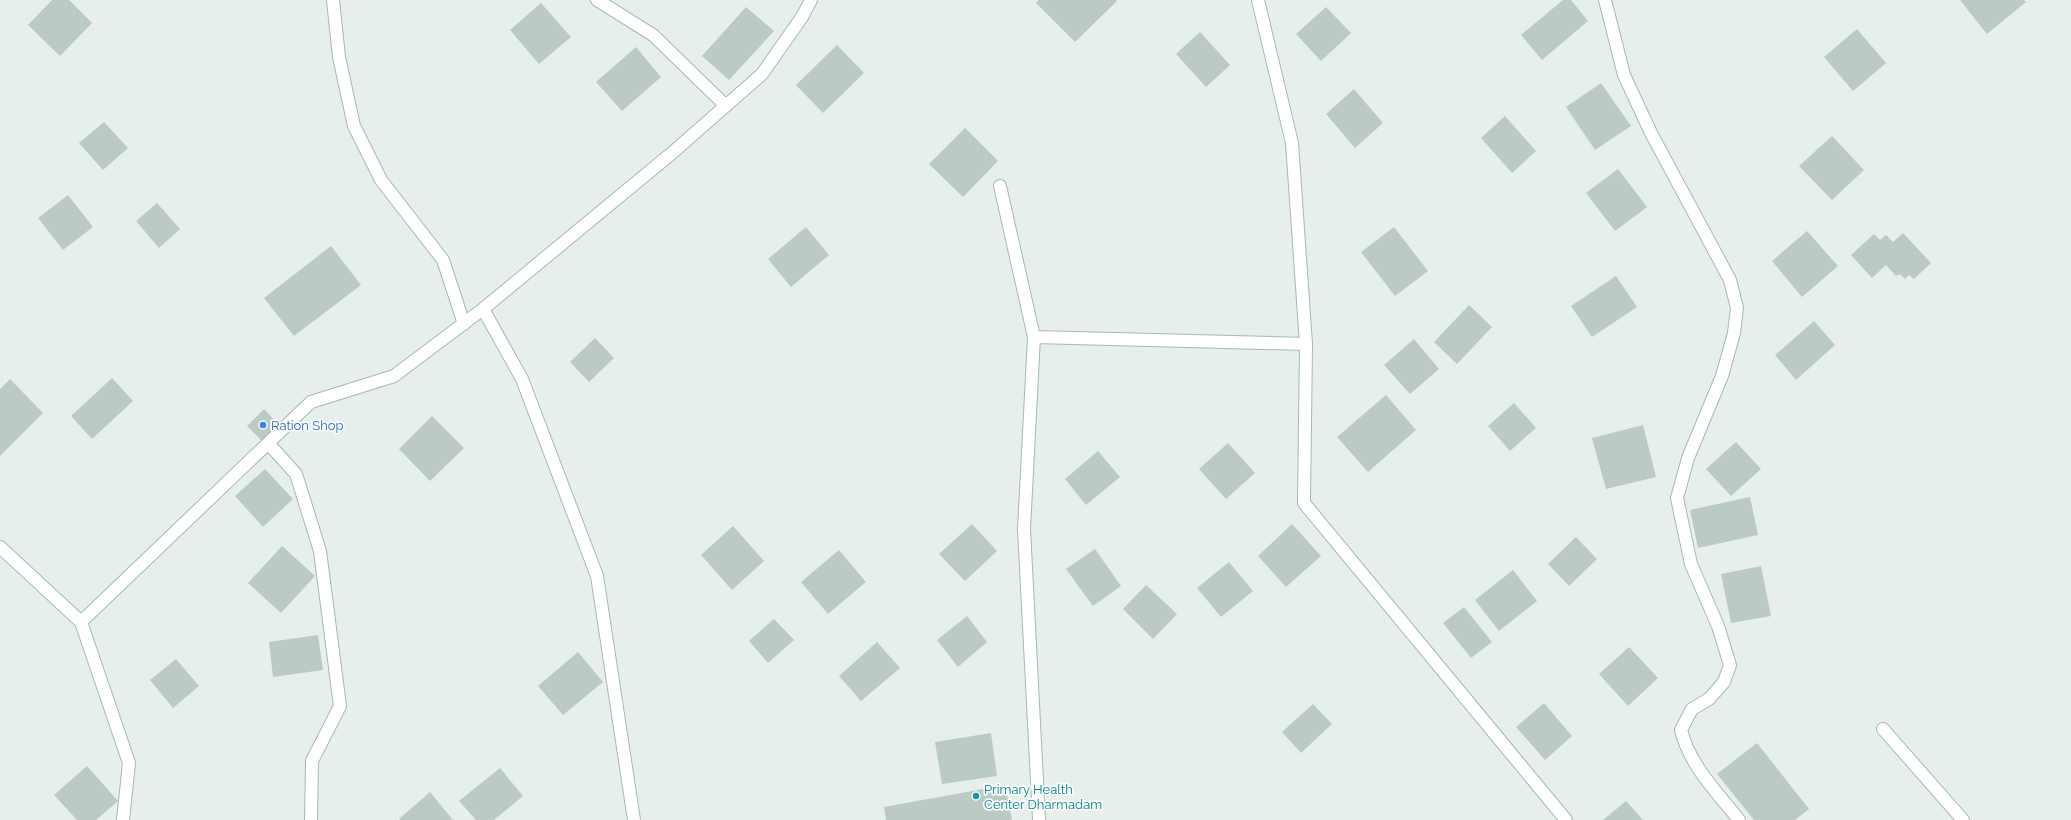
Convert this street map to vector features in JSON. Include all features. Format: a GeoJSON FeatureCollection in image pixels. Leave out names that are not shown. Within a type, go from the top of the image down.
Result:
{"type":"FeatureCollection","features":[{"type":"Feature","properties":{"kind":"street"},"geometry":{"type":"LineString","coordinates":[[333,0],[339,57],[354,126],[381,180],[443,260],[464,324]]}},
{"type":"Feature","properties":{"kind":"street"},"geometry":{"type":"LineString","coordinates":[[597,0],[653,35],[726,106]]}},
{"type":"Feature","properties":{"kind":"street"},"geometry":{"type":"LineString","coordinates":[[82,622],[311,402],[394,376],[483,309],[672,153],[762,74],[802,17],[811,0]]}},
{"type":"Feature","properties":{"kind":"street"},"geometry":{"type":"LineString","coordinates":[[1258,0],[1292,143],[1306,344],[1304,503],[1566,820]]}},
{"type":"Feature","properties":{"kind":"street"},"geometry":{"type":"LineString","coordinates":[[1605,0],[1624,75],[1651,132],[1730,280],[1737,308],[1734,333],[1722,376],[1688,458],[1676,498],[1691,564],[1718,626],[1730,665],[1724,682],[1709,699],[1692,709],[1681,730],[1685,746],[1699,770],[1739,820]]}},
{"type":"Feature","properties":{"kind":"street"},"geometry":{"type":"LineString","coordinates":[[1000,186],[1034,337],[1024,529],[1039,820]]}},
{"type":"Feature","properties":{"kind":"street"},"geometry":{"type":"LineString","coordinates":[[483,309],[522,379],[597,576],[634,820]]}},
{"type":"Feature","properties":{"kind":"street"},"geometry":{"type":"LineString","coordinates":[[1034,337],[1306,344]]}},
{"type":"Feature","properties":{"kind":"street"},"geometry":{"type":"LineString","coordinates":[[268,443],[296,474],[320,551],[340,706],[312,761],[311,820]]}},
{"type":"Feature","properties":{"kind":"street"},"geometry":{"type":"LineString","coordinates":[[0,547],[82,622],[129,763],[123,820]]}},
{"type":"Feature","properties":{"kind":"street"},"geometry":{"type":"LineString","coordinates":[[1883,729],[1963,820]]}},
{"type":"Feature","properties":{"kind":"building"},"geometry":{"type":"Polygon","coordinates":[[[52,0],[69,0],[92,23],[60,56],[28,25],[52,0]]]}},
{"type":"Feature","properties":{"kind":"building"},"geometry":{"type":"Polygon","coordinates":[[[1039,0],[1117,1],[1075,42],[1036,3],[1039,0]]]}},
{"type":"Feature","properties":{"kind":"building"},"geometry":{"type":"Polygon","coordinates":[[[1563,0],[1571,0],[1588,21],[1542,60],[1521,35],[1563,0]]]}},
{"type":"Feature","properties":{"kind":"building"},"geometry":{"type":"Polygon","coordinates":[[[1960,0],[2024,0],[2026,2],[1987,34],[1960,0]]]}},
{"type":"Feature","properties":{"kind":"building"},"geometry":{"type":"Polygon","coordinates":[[[541,3],[571,37],[539,64],[510,30],[541,3]]]}},
{"type":"Feature","properties":{"kind":"building"},"geometry":{"type":"Polygon","coordinates":[[[746,7],[774,31],[729,80],[702,56],[746,7]]]}},
{"type":"Feature","properties":{"kind":"building"},"geometry":{"type":"Polygon","coordinates":[[[1326,7],[1351,33],[1321,61],[1296,34],[1326,7]]]}},
{"type":"Feature","properties":{"kind":"building"},"geometry":{"type":"Polygon","coordinates":[[[1857,29],[1886,63],[1853,91],[1824,57],[1857,29]]]}},
{"type":"Feature","properties":{"kind":"building"},"geometry":{"type":"Polygon","coordinates":[[[1200,32],[1230,65],[1206,87],[1176,54],[1200,32]]]}},
{"type":"Feature","properties":{"kind":"building"},"geometry":{"type":"Polygon","coordinates":[[[837,45],[864,73],[823,113],[796,85],[837,45]]]}},
{"type":"Feature","properties":{"kind":"building"},"geometry":{"type":"Polygon","coordinates":[[[636,47],[661,77],[622,111],[596,82],[636,47]]]}},
{"type":"Feature","properties":{"kind":"building"},"geometry":{"type":"Polygon","coordinates":[[[1601,83],[1631,126],[1595,150],[1566,107],[1601,83]]]}},
{"type":"Feature","properties":{"kind":"building"},"geometry":{"type":"Polygon","coordinates":[[[1354,89],[1383,123],[1355,148],[1326,114],[1354,89]]]}},
{"type":"Feature","properties":{"kind":"building"},"geometry":{"type":"Polygon","coordinates":[[[1505,116],[1536,151],[1512,173],[1481,138],[1505,116]]]}},
{"type":"Feature","properties":{"kind":"building"},"geometry":{"type":"Polygon","coordinates":[[[104,122],[128,148],[103,170],[79,143],[104,122]]]}},
{"type":"Feature","properties":{"kind":"building"},"geometry":{"type":"Polygon","coordinates":[[[965,128],[998,161],[963,197],[929,164],[965,128]]]}},
{"type":"Feature","properties":{"kind":"building"},"geometry":{"type":"Polygon","coordinates":[[[1832,136],[1864,170],[1832,200],[1799,166],[1832,136]]]}},
{"type":"Feature","properties":{"kind":"building"},"geometry":{"type":"Polygon","coordinates":[[[1618,169],[1647,207],[1615,231],[1586,193],[1618,169]]]}},
{"type":"Feature","properties":{"kind":"building"},"geometry":{"type":"Polygon","coordinates":[[[68,195],[93,227],[63,250],[38,218],[68,195]]]}},
{"type":"Feature","properties":{"kind":"building"},"geometry":{"type":"Polygon","coordinates":[[[157,203],[180,229],[159,248],[136,221],[157,203]]]}},
{"type":"Feature","properties":{"kind":"building"},"geometry":{"type":"Polygon","coordinates":[[[806,227],[829,255],[791,287],[768,259],[806,227]]]}},
{"type":"Feature","properties":{"kind":"building"},"geometry":{"type":"Polygon","coordinates":[[[1394,227],[1428,271],[1395,296],[1361,252],[1394,227]]]}},
{"type":"Feature","properties":{"kind":"building"},"geometry":{"type":"Polygon","coordinates":[[[1807,231],[1838,266],[1802,297],[1772,261],[1807,231]]]}},
{"type":"Feature","properties":{"kind":"building"},"geometry":{"type":"Polygon","coordinates":[[[1903,233],[1931,263],[1914,279],[1909,275],[1905,279],[1900,274],[1896,276],[1886,265],[1872,278],[1851,255],[1874,234],[1880,240],[1886,235],[1893,242],[1903,233]]]}},
{"type":"Feature","properties":{"kind":"building"},"geometry":{"type":"Polygon","coordinates":[[[331,246],[361,285],[294,336],[264,298],[331,246]]]}},
{"type":"Feature","properties":{"kind":"building"},"geometry":{"type":"Polygon","coordinates":[[[1616,276],[1637,307],[1592,337],[1571,306],[1616,276]]]}},
{"type":"Feature","properties":{"kind":"building"},"geometry":{"type":"Polygon","coordinates":[[[1469,305],[1492,327],[1457,364],[1434,342],[1469,305]]]}},
{"type":"Feature","properties":{"kind":"building"},"geometry":{"type":"Polygon","coordinates":[[[1814,321],[1835,345],[1796,380],[1775,355],[1814,321]]]}},
{"type":"Feature","properties":{"kind":"building"},"geometry":{"type":"Polygon","coordinates":[[[595,338],[614,358],[589,382],[570,362],[595,338]]]}},
{"type":"Feature","properties":{"kind":"building"},"geometry":{"type":"Polygon","coordinates":[[[1414,339],[1439,369],[1410,394],[1384,365],[1414,339]]]}},
{"type":"Feature","properties":{"kind":"building"},"geometry":{"type":"Polygon","coordinates":[[[112,378],[133,401],[92,439],[71,416],[112,378]]]}},
{"type":"Feature","properties":{"kind":"building"},"geometry":{"type":"Polygon","coordinates":[[[10,379],[43,413],[0,456],[0,389],[10,379]]]}},
{"type":"Feature","properties":{"kind":"building"},"geometry":{"type":"Polygon","coordinates":[[[1386,395],[1416,430],[1368,472],[1337,437],[1386,395]]]}},
{"type":"Feature","properties":{"kind":"building"},"geometry":{"type":"Polygon","coordinates":[[[1514,403],[1536,428],[1510,451],[1488,426],[1514,403]]]}},
{"type":"Feature","properties":{"kind":"building","name":"Ration Shop"},"geometry":{"type":"Polygon","coordinates":[[[264,409],[279,425],[262,441],[247,426],[264,409]]]}},
{"type":"Feature","properties":{"kind":"building"},"geometry":{"type":"Polygon","coordinates":[[[432,416],[464,448],[430,481],[399,449],[432,416]]]}},
{"type":"Feature","properties":{"kind":"building"},"geometry":{"type":"Polygon","coordinates":[[[1643,425],[1656,477],[1606,489],[1592,438],[1643,425]]]}},
{"type":"Feature","properties":{"kind":"building"},"geometry":{"type":"Polygon","coordinates":[[[1736,442],[1761,469],[1731,496],[1706,469],[1736,442]]]}},
{"type":"Feature","properties":{"kind":"building"},"geometry":{"type":"Polygon","coordinates":[[[1228,443],[1255,473],[1226,499],[1199,469],[1228,443]]]}},
{"type":"Feature","properties":{"kind":"building"},"geometry":{"type":"Polygon","coordinates":[[[1098,451],[1120,477],[1086,505],[1065,479],[1098,451]]]}},
{"type":"Feature","properties":{"kind":"building"},"geometry":{"type":"Polygon","coordinates":[[[265,469],[293,499],[263,527],[235,496],[265,469]]]}},
{"type":"Feature","properties":{"kind":"building"},"geometry":{"type":"Polygon","coordinates":[[[1750,497],[1758,535],[1698,548],[1690,510],[1750,497]]]}},
{"type":"Feature","properties":{"kind":"building"},"geometry":{"type":"Polygon","coordinates":[[[972,524],[997,551],[965,581],[939,554],[972,524]]]}},
{"type":"Feature","properties":{"kind":"building"},"geometry":{"type":"Polygon","coordinates":[[[1292,524],[1321,556],[1286,587],[1258,556],[1292,524]]]}},
{"type":"Feature","properties":{"kind":"building"},"geometry":{"type":"Polygon","coordinates":[[[733,526],[764,561],[732,590],[701,555],[733,526]]]}},
{"type":"Feature","properties":{"kind":"building"},"geometry":{"type":"Polygon","coordinates":[[[1576,537],[1597,559],[1569,586],[1548,564],[1576,537]]]}},
{"type":"Feature","properties":{"kind":"building"},"geometry":{"type":"Polygon","coordinates":[[[282,546],[315,576],[281,613],[248,583],[282,546]]]}},
{"type":"Feature","properties":{"kind":"building"},"geometry":{"type":"Polygon","coordinates":[[[1095,549],[1121,586],[1093,606],[1066,569],[1095,549]]]}},
{"type":"Feature","properties":{"kind":"building"},"geometry":{"type":"Polygon","coordinates":[[[839,550],[866,582],[828,614],[801,582],[839,550]]]}},
{"type":"Feature","properties":{"kind":"building"},"geometry":{"type":"Polygon","coordinates":[[[1229,562],[1253,591],[1221,617],[1197,588],[1229,562]]]}},
{"type":"Feature","properties":{"kind":"building"},"geometry":{"type":"Polygon","coordinates":[[[1761,566],[1771,616],[1731,623],[1721,574],[1761,566]]]}},
{"type":"Feature","properties":{"kind":"building"},"geometry":{"type":"Polygon","coordinates":[[[1513,570],[1537,601],[1499,631],[1475,600],[1513,570]]]}},
{"type":"Feature","properties":{"kind":"building"},"geometry":{"type":"Polygon","coordinates":[[[1146,585],[1177,614],[1153,639],[1123,609],[1146,585]]]}},
{"type":"Feature","properties":{"kind":"building"},"geometry":{"type":"Polygon","coordinates":[[[1464,607],[1492,642],[1471,658],[1443,623],[1464,607]]]}},
{"type":"Feature","properties":{"kind":"building"},"geometry":{"type":"Polygon","coordinates":[[[967,616],[987,642],[958,667],[937,640],[967,616]]]}},
{"type":"Feature","properties":{"kind":"building"},"geometry":{"type":"Polygon","coordinates":[[[774,619],[794,640],[768,663],[749,641],[774,619]]]}},
{"type":"Feature","properties":{"kind":"building"},"geometry":{"type":"Polygon","coordinates":[[[318,635],[323,670],[273,677],[269,642],[318,635]]]}},
{"type":"Feature","properties":{"kind":"building"},"geometry":{"type":"Polygon","coordinates":[[[877,642],[900,668],[861,701],[839,676],[877,642]]]}},
{"type":"Feature","properties":{"kind":"building"},"geometry":{"type":"Polygon","coordinates":[[[1629,647],[1658,678],[1628,706],[1599,674],[1629,647]]]}},
{"type":"Feature","properties":{"kind":"building"},"geometry":{"type":"Polygon","coordinates":[[[578,652],[603,682],[563,715],[538,686],[578,652]]]}},
{"type":"Feature","properties":{"kind":"building"},"geometry":{"type":"Polygon","coordinates":[[[176,659],[199,686],[173,708],[150,680],[176,659]]]}},
{"type":"Feature","properties":{"kind":"building"},"geometry":{"type":"Polygon","coordinates":[[[1544,703],[1572,736],[1545,760],[1516,727],[1544,703]]]}},
{"type":"Feature","properties":{"kind":"building"},"geometry":{"type":"Polygon","coordinates":[[[1313,704],[1332,724],[1301,753],[1282,732],[1313,704]]]}},
{"type":"Feature","properties":{"kind":"building"},"geometry":{"type":"Polygon","coordinates":[[[991,733],[997,776],[942,784],[935,742],[991,733]]]}},
{"type":"Feature","properties":{"kind":"building"},"geometry":{"type":"Polygon","coordinates":[[[1757,743],[1809,809],[1795,820],[1754,820],[1717,774],[1757,743]]]}},
{"type":"Feature","properties":{"kind":"building"},"geometry":{"type":"Polygon","coordinates":[[[87,766],[118,801],[96,820],[77,820],[54,795],[87,766]]]}},
{"type":"Feature","properties":{"kind":"building"},"geometry":{"type":"Polygon","coordinates":[[[500,768],[523,796],[494,820],[476,820],[459,801],[500,768]]]}},
{"type":"Feature","properties":{"kind":"building","name":"Primary Health Center Dharmadam"},"geometry":{"type":"Polygon","coordinates":[[[1005,785],[1012,820],[886,820],[884,807],[1005,785]]]}},
{"type":"Feature","properties":{"kind":"building"},"geometry":{"type":"Polygon","coordinates":[[[430,792],[453,820],[399,819],[430,792]]]}},
{"type":"Feature","properties":{"kind":"building"},"geometry":{"type":"Polygon","coordinates":[[[1626,801],[1643,820],[1603,820],[1626,801]]]}},
{"type":"Feature","properties":{"kind":"place","name":"Ration Shop"},"geometry":{"type":"Point","coordinates":[263,425]}},
{"type":"Feature","properties":{"kind":"place","name":"Primary Health Center Dharmadam"},"geometry":{"type":"Point","coordinates":[976,796]}}]}
